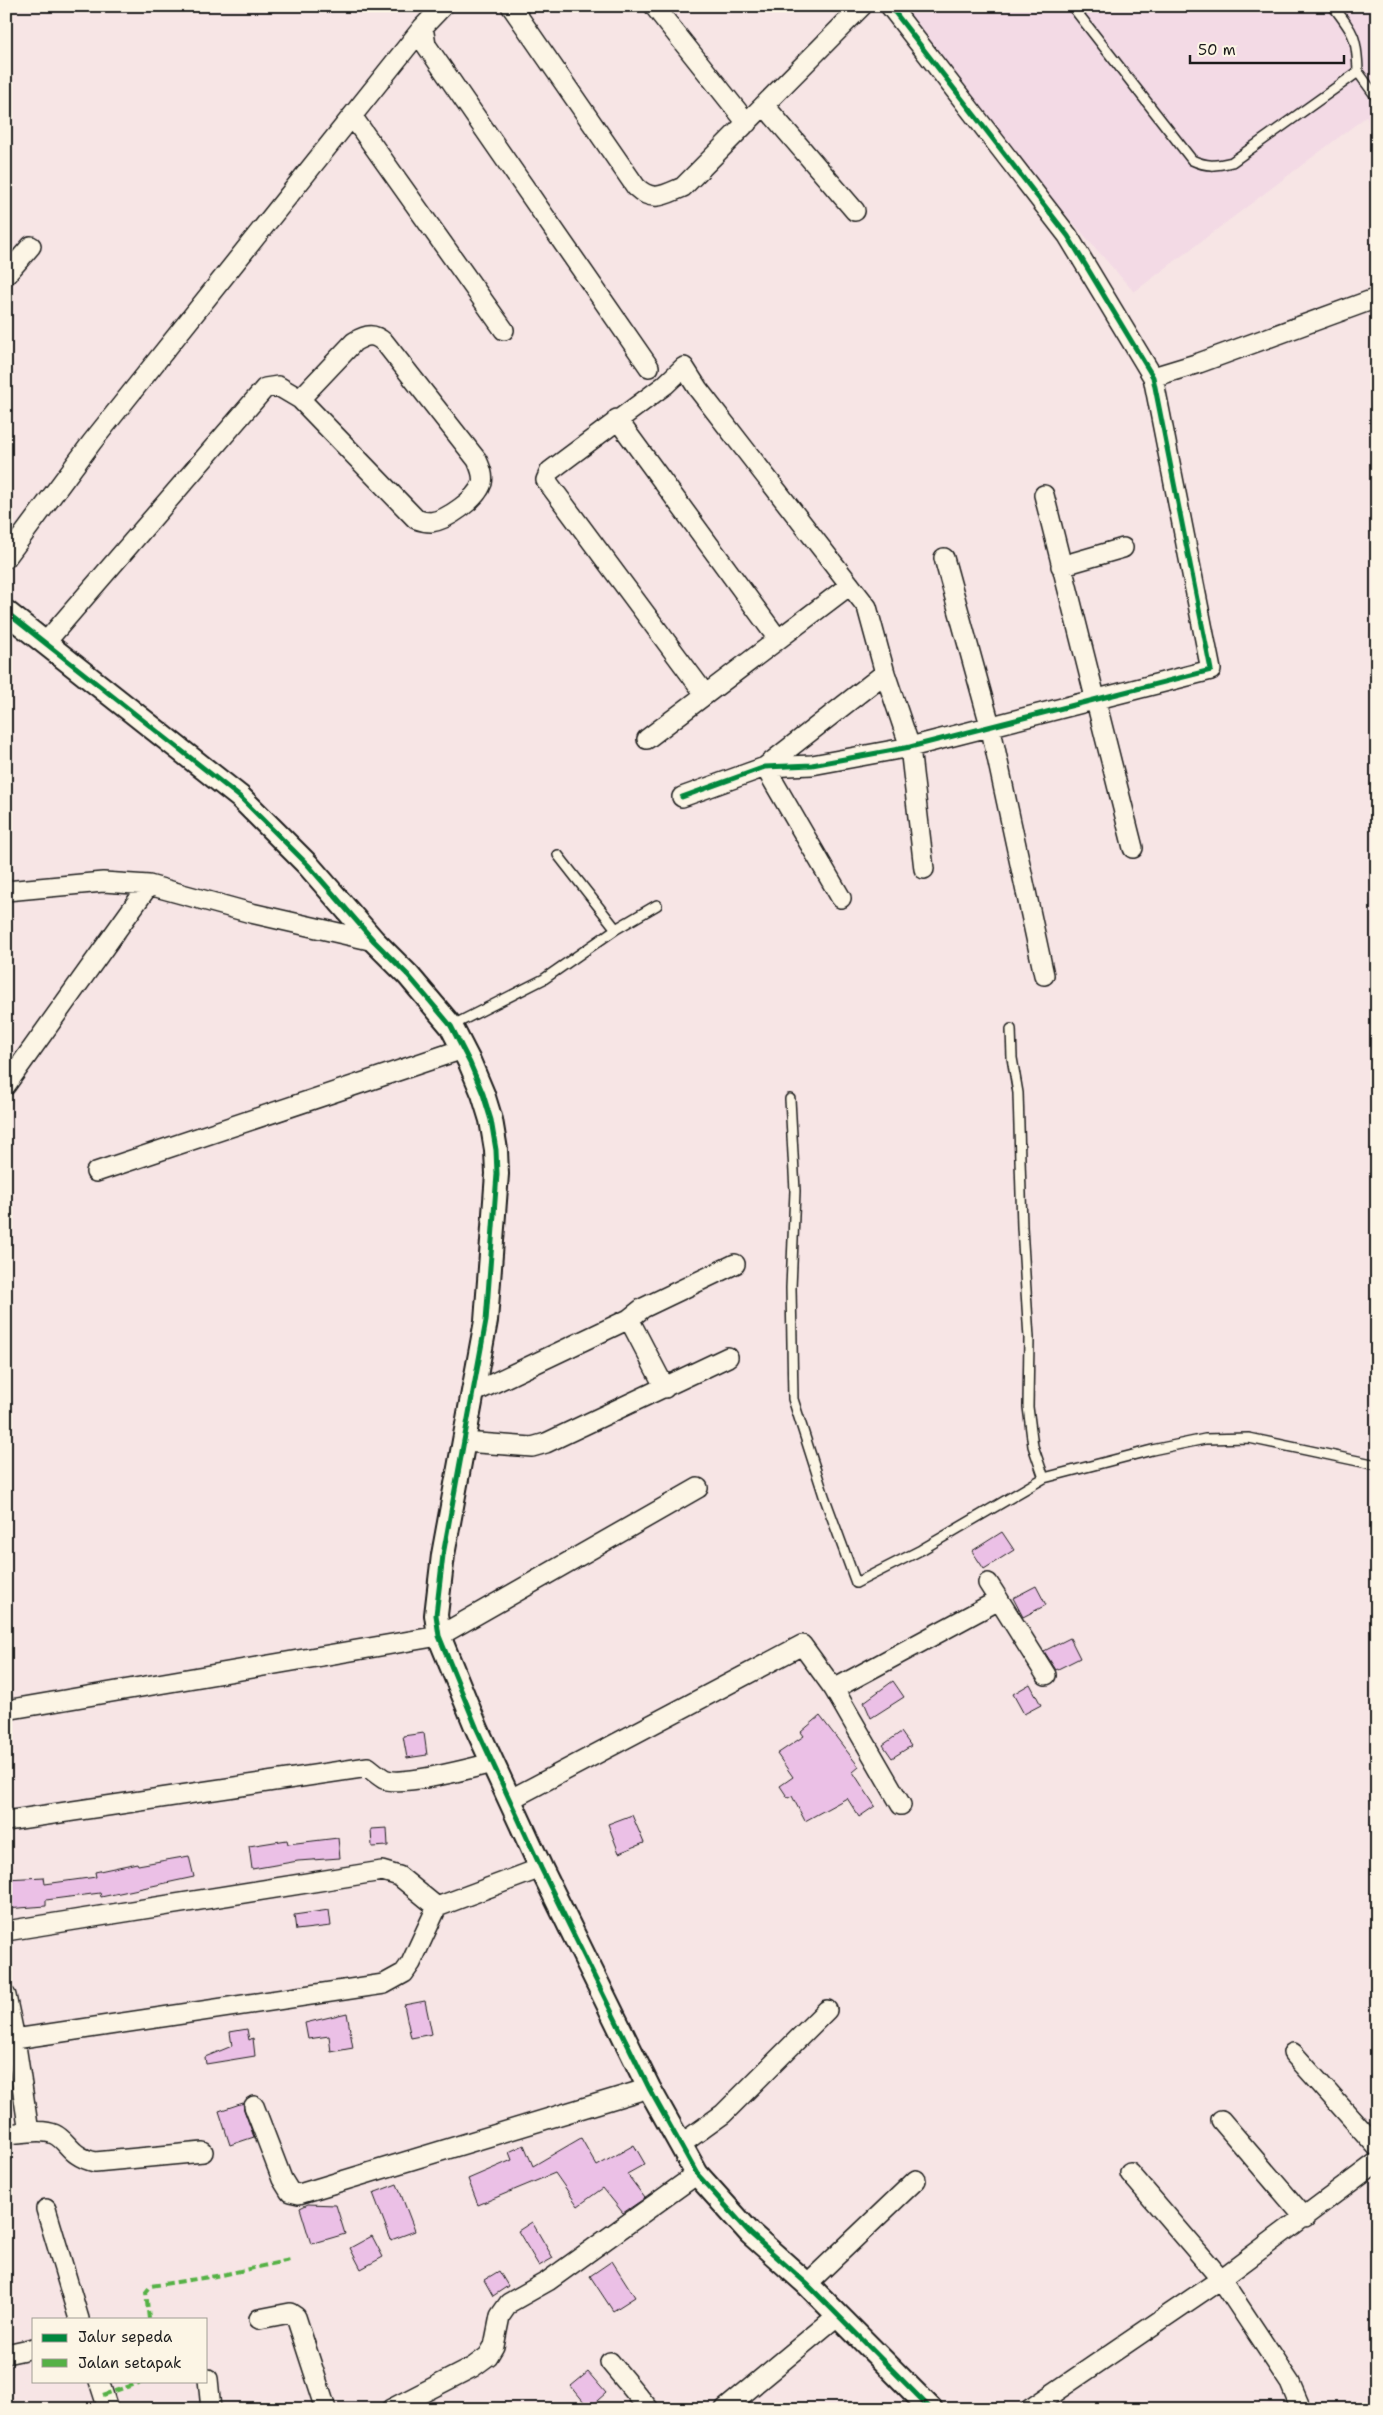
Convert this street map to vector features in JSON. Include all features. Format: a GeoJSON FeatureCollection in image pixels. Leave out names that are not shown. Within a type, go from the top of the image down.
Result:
{"type":"FeatureCollection","features":[{"type":"Feature","properties":{"kind":"street"},"geometry":{"type":"LineString","coordinates":[[6,558],[92,442],[423,27],[443,6]]}},
{"type":"Feature","properties":{"kind":"street"},"geometry":{"type":"LineString","coordinates":[[511,6],[636,187],[644,195],[654,197],[683,187],[862,6]]}},
{"type":"Feature","properties":{"kind":"street"},"geometry":{"type":"LineString","coordinates":[[654,6],[747,123]]}},
{"type":"Feature","properties":{"kind":"street"},"geometry":{"type":"LineString","coordinates":[[682,797],[765,767],[812,765],[910,747],[1210,670],[1153,377],[1068,236],[890,6]]}},
{"type":"Feature","properties":{"kind":"street"},"geometry":{"type":"LineString","coordinates":[[423,27],[426,45],[649,366]]}},
{"type":"Feature","properties":{"kind":"street"},"geometry":{"type":"LineString","coordinates":[[764,105],[855,210]]}},
{"type":"Feature","properties":{"kind":"street"},"geometry":{"type":"LineString","coordinates":[[352,116],[504,330]]}},
{"type":"Feature","properties":{"kind":"street"},"geometry":{"type":"LineString","coordinates":[[6,275],[31,246]]}},
{"type":"Feature","properties":{"kind":"street"},"geometry":{"type":"LineString","coordinates":[[1153,377],[1377,298]]}},
{"type":"Feature","properties":{"kind":"street"},"geometry":{"type":"LineString","coordinates":[[45,643],[258,394],[272,385],[278,386],[300,399],[416,519],[433,522],[446,516],[475,495],[482,482],[482,472],[477,460],[385,343],[376,336],[365,335],[354,342],[300,399]]}},
{"type":"Feature","properties":{"kind":"street"},"geometry":{"type":"LineString","coordinates":[[705,694],[546,480],[546,476],[550,471],[617,419],[665,385],[684,367],[698,389],[867,607],[885,673],[910,747],[924,869]]}},
{"type":"Feature","properties":{"kind":"street"},"geometry":{"type":"LineString","coordinates":[[617,419],[778,639]]}},
{"type":"Feature","properties":{"kind":"street"},"geometry":{"type":"LineString","coordinates":[[1044,495],[1133,848]]}},
{"type":"Feature","properties":{"kind":"street"},"geometry":{"type":"LineString","coordinates":[[1061,566],[1123,548]]}},
{"type":"Feature","properties":{"kind":"street"},"geometry":{"type":"LineString","coordinates":[[944,558],[990,725],[1044,975]]}},
{"type":"Feature","properties":{"kind":"street"},"geometry":{"type":"LineString","coordinates":[[647,739],[850,585]]}},
{"type":"Feature","properties":{"kind":"street"},"geometry":{"type":"LineString","coordinates":[[6,612],[240,798],[308,865],[374,941],[408,975],[451,1026],[463,1049],[483,1094],[491,1120],[496,1150],[497,1174],[486,1321],[443,1556],[436,1615],[439,1636],[492,1763],[511,1799],[541,1868],[649,2088],[697,2174],[750,2233],[807,2284],[931,2409]]}},
{"type":"Feature","properties":{"kind":"street"},"geometry":{"type":"LineString","coordinates":[[765,767],[885,673]]}},
{"type":"Feature","properties":{"kind":"street"},"geometry":{"type":"LineString","coordinates":[[765,767],[841,898]]}},
{"type":"Feature","properties":{"kind":"street"},"geometry":{"type":"LineString","coordinates":[[6,891],[103,882],[150,885],[251,913],[374,941]]}},
{"type":"Feature","properties":{"kind":"street"},"geometry":{"type":"LineString","coordinates":[[6,1085],[150,885]]}},
{"type":"Feature","properties":{"kind":"street"},"geometry":{"type":"LineString","coordinates":[[96,1172],[463,1049]]}},
{"type":"Feature","properties":{"kind":"street"},"geometry":{"type":"LineString","coordinates":[[473,1393],[629,1319],[643,1308],[735,1264]]}},
{"type":"Feature","properties":{"kind":"street"},"geometry":{"type":"LineString","coordinates":[[629,1319],[665,1388]]}},
{"type":"Feature","properties":{"kind":"street"},"geometry":{"type":"LineString","coordinates":[[464,1442],[532,1447],[539,1445],[665,1388],[728,1357]]}},
{"type":"Feature","properties":{"kind":"street"},"geometry":{"type":"LineString","coordinates":[[6,1710],[439,1636],[698,1488]]}},
{"type":"Feature","properties":{"kind":"street"},"geometry":{"type":"LineString","coordinates":[[988,1583],[1046,1676]]}},
{"type":"Feature","properties":{"kind":"street"},"geometry":{"type":"LineString","coordinates":[[834,1690],[999,1600]]}},
{"type":"Feature","properties":{"kind":"street"},"geometry":{"type":"LineString","coordinates":[[511,1799],[802,1645],[834,1690],[901,1805]]}},
{"type":"Feature","properties":{"kind":"street"},"geometry":{"type":"LineString","coordinates":[[6,1821],[368,1767],[386,1780],[446,1776],[492,1763]]}},
{"type":"Feature","properties":{"kind":"street"},"geometry":{"type":"LineString","coordinates":[[11,2040],[384,1984],[404,1973],[411,1963],[437,1907],[541,1868]]}},
{"type":"Feature","properties":{"kind":"street"},"geometry":{"type":"LineString","coordinates":[[6,1931],[382,1871],[399,1876],[437,1907]]}},
{"type":"Feature","properties":{"kind":"street"},"geometry":{"type":"LineString","coordinates":[[6,1996],[11,2040],[29,2132]]}},
{"type":"Feature","properties":{"kind":"street"},"geometry":{"type":"LineString","coordinates":[[680,2146],[723,2114],[827,2010]]}},
{"type":"Feature","properties":{"kind":"street"},"geometry":{"type":"LineString","coordinates":[[1293,2053],[1377,2147]]}},
{"type":"Feature","properties":{"kind":"street"},"geometry":{"type":"LineString","coordinates":[[254,2106],[282,2179],[290,2192],[300,2194],[649,2088]]}},
{"type":"Feature","properties":{"kind":"street"},"geometry":{"type":"LineString","coordinates":[[1221,2120],[1304,2218]]}},
{"type":"Feature","properties":{"kind":"street"},"geometry":{"type":"LineString","coordinates":[[6,2134],[43,2130],[54,2133],[64,2140],[72,2152],[81,2159],[95,2162],[203,2152]]}},
{"type":"Feature","properties":{"kind":"street"},"geometry":{"type":"LineString","coordinates":[[1030,2409],[1221,2279],[1377,2162]]}},
{"type":"Feature","properties":{"kind":"street"},"geometry":{"type":"LineString","coordinates":[[1130,2173],[1221,2279],[1290,2383],[1301,2409]]}},
{"type":"Feature","properties":{"kind":"street"},"geometry":{"type":"LineString","coordinates":[[391,2409],[474,2366],[488,2356],[494,2346],[500,2316],[509,2303],[548,2281],[697,2174]]}},
{"type":"Feature","properties":{"kind":"street"},"geometry":{"type":"LineString","coordinates":[[807,2284],[916,2180]]}},
{"type":"Feature","properties":{"kind":"street"},"geometry":{"type":"LineString","coordinates":[[46,2209],[79,2318]]}},
{"type":"Feature","properties":{"kind":"street"},"geometry":{"type":"LineString","coordinates":[[259,2319],[290,2312],[296,2318],[326,2409]]}},
{"type":"Feature","properties":{"kind":"street"},"geometry":{"type":"LineString","coordinates":[[725,2409],[837,2316]]}},
{"type":"Feature","properties":{"kind":"street"},"geometry":{"type":"LineString","coordinates":[[6,2354],[32,2348]]}},
{"type":"Feature","properties":{"kind":"street"},"geometry":{"type":"LineString","coordinates":[[610,2362],[649,2409]]}},
{"type":"Feature","properties":{"kind":"street"},"geometry":{"type":"LineString","coordinates":[[208,2379],[211,2409]]}},
{"type":"Feature","properties":{"kind":"street"},"geometry":{"type":"LineString","coordinates":[[99,2382],[108,2409]]}},
{"type":"Feature","properties":{"kind":"lane"},"geometry":{"type":"LineString","coordinates":[[1072,6],[1192,160],[1205,166],[1218,166],[1232,162],[1358,72]]}},
{"type":"Feature","properties":{"kind":"lane"},"geometry":{"type":"LineString","coordinates":[[1333,6],[1353,33],[1358,50],[1358,72],[1377,98]]}},
{"type":"Feature","properties":{"kind":"lane"},"geometry":{"type":"LineString","coordinates":[[558,855],[616,930]]}},
{"type":"Feature","properties":{"kind":"lane"},"geometry":{"type":"LineString","coordinates":[[451,1026],[544,978],[616,930],[658,905]]}},
{"type":"Feature","properties":{"kind":"lane"},"geometry":{"type":"LineString","coordinates":[[1011,1029],[1012,1058],[1018,1093],[1022,1227],[1029,1338],[1028,1407],[1033,1446],[1044,1478]]}},
{"type":"Feature","properties":{"kind":"lane"},"geometry":{"type":"LineString","coordinates":[[790,1099],[795,1191],[791,1288],[793,1398],[824,1496],[856,1583],[921,1550],[1044,1478],[1152,1450],[1205,1439],[1249,1438],[1377,1465]]}},
{"type":"Feature","properties":{"kind":"shaded area"},"geometry":{"type":"Polygon","coordinates":[[[883,6],[1377,6],[1377,187],[1367,116],[1134,292],[883,6]]]}},
{"type":"Feature","properties":{"kind":"building"},"geometry":{"type":"Polygon","coordinates":[[[1002,1532],[1014,1550],[984,1569],[972,1551],[1002,1532]]]}},
{"type":"Feature","properties":{"kind":"building"},"geometry":{"type":"Polygon","coordinates":[[[1036,1586],[1046,1605],[1023,1617],[1013,1598],[1036,1586]]]}},
{"type":"Feature","properties":{"kind":"building"},"geometry":{"type":"Polygon","coordinates":[[[1070,1638],[1080,1658],[1056,1670],[1044,1651],[1070,1638]]]}},
{"type":"Feature","properties":{"kind":"building"},"geometry":{"type":"Polygon","coordinates":[[[893,1681],[904,1697],[871,1718],[864,1702],[893,1681]]]}},
{"type":"Feature","properties":{"kind":"building"},"geometry":{"type":"Polygon","coordinates":[[[1030,1684],[1041,1705],[1024,1714],[1013,1694],[1030,1684]]]}},
{"type":"Feature","properties":{"kind":"building"},"geometry":{"type":"Polygon","coordinates":[[[820,1716],[859,1767],[853,1772],[875,1806],[859,1817],[847,1798],[805,1821],[792,1796],[788,1798],[780,1786],[793,1777],[777,1754],[804,1736],[801,1732],[820,1716]]]}},
{"type":"Feature","properties":{"kind":"building"},"geometry":{"type":"Polygon","coordinates":[[[901,1732],[911,1746],[892,1758],[883,1745],[901,1732]]]}},
{"type":"Feature","properties":{"kind":"building"},"geometry":{"type":"Polygon","coordinates":[[[424,1733],[427,1755],[407,1758],[403,1736],[424,1733]]]}},
{"type":"Feature","properties":{"kind":"building"},"geometry":{"type":"Polygon","coordinates":[[[632,1815],[644,1843],[619,1853],[608,1824],[632,1815]]]}},
{"type":"Feature","properties":{"kind":"building"},"geometry":{"type":"Polygon","coordinates":[[[387,1828],[388,1846],[372,1847],[371,1829],[387,1828]]]}},
{"type":"Feature","properties":{"kind":"building"},"geometry":{"type":"Polygon","coordinates":[[[338,1838],[340,1858],[298,1861],[252,1869],[249,1846],[287,1840],[288,1844],[338,1838]]]}},
{"type":"Feature","properties":{"kind":"building"},"geometry":{"type":"Polygon","coordinates":[[[189,1856],[194,1877],[101,1897],[100,1893],[46,1900],[46,1906],[6,1909],[6,1879],[44,1877],[45,1884],[96,1877],[95,1872],[137,1863],[138,1865],[189,1856]]]}},
{"type":"Feature","properties":{"kind":"building"},"geometry":{"type":"Polygon","coordinates":[[[329,1910],[331,1926],[296,1930],[294,1915],[329,1910]]]}},
{"type":"Feature","properties":{"kind":"building"},"geometry":{"type":"Polygon","coordinates":[[[425,2001],[432,2034],[411,2038],[404,2005],[425,2001]]]}},
{"type":"Feature","properties":{"kind":"building"},"geometry":{"type":"Polygon","coordinates":[[[347,2013],[353,2048],[331,2052],[329,2036],[308,2039],[305,2023],[347,2013]]]}},
{"type":"Feature","properties":{"kind":"building"},"geometry":{"type":"Polygon","coordinates":[[[247,2029],[249,2040],[253,2038],[255,2056],[206,2064],[205,2057],[232,2046],[230,2032],[247,2029]]]}},
{"type":"Feature","properties":{"kind":"building"},"geometry":{"type":"Polygon","coordinates":[[[243,2103],[254,2137],[230,2145],[219,2111],[243,2103]]]}},
{"type":"Feature","properties":{"kind":"building"},"geometry":{"type":"Polygon","coordinates":[[[581,2138],[597,2166],[634,2145],[645,2164],[627,2174],[645,2198],[623,2213],[603,2188],[578,2206],[555,2173],[478,2205],[468,2179],[512,2160],[509,2152],[524,2145],[533,2166],[581,2138]]]}},
{"type":"Feature","properties":{"kind":"building"},"geometry":{"type":"Polygon","coordinates":[[[397,2184],[415,2231],[391,2240],[373,2193],[397,2184]]]}},
{"type":"Feature","properties":{"kind":"building"},"geometry":{"type":"Polygon","coordinates":[[[308,2204],[336,2205],[345,2234],[311,2244],[300,2208],[308,2204]]]}},
{"type":"Feature","properties":{"kind":"building"},"geometry":{"type":"Polygon","coordinates":[[[532,2222],[553,2258],[539,2266],[518,2231],[532,2222]]]}},
{"type":"Feature","properties":{"kind":"building"},"geometry":{"type":"Polygon","coordinates":[[[372,2236],[383,2257],[361,2269],[350,2248],[372,2236]]]}},
{"type":"Feature","properties":{"kind":"building"},"geometry":{"type":"Polygon","coordinates":[[[612,2261],[635,2297],[613,2311],[590,2276],[612,2261]]]}},
{"type":"Feature","properties":{"kind":"building"},"geometry":{"type":"Polygon","coordinates":[[[499,2271],[508,2286],[493,2296],[484,2280],[499,2271]]]}},
{"type":"Feature","properties":{"kind":"building"},"geometry":{"type":"Polygon","coordinates":[[[588,2372],[606,2393],[589,2408],[571,2386],[588,2372]]]}},
{"type":"Feature","properties":{"kind":"marked path"},"geometry":{"type":"LineString","coordinates":[[149,2318],[146,2292],[151,2286],[222,2275],[290,2260]]}},
{"type":"Feature","properties":{"kind":"marked path"},"geometry":{"type":"LineString","coordinates":[[103,2395],[142,2382]]}},
{"type":"Feature","properties":{"kind":"cycle path"},"geometry":{"type":"LineString","coordinates":[[682,797],[765,767],[812,765],[910,747],[1211,670],[1153,377],[1068,236],[890,6]]}},
{"type":"Feature","properties":{"kind":"cycle path"},"geometry":{"type":"LineString","coordinates":[[6,612],[240,797],[308,865],[374,941],[408,975],[451,1026],[483,1094],[491,1120],[496,1150],[497,1174],[486,1321],[443,1555],[436,1615],[439,1636],[477,1729],[541,1868],[649,2088],[697,2174],[750,2233],[807,2284],[931,2409]]}}]}
